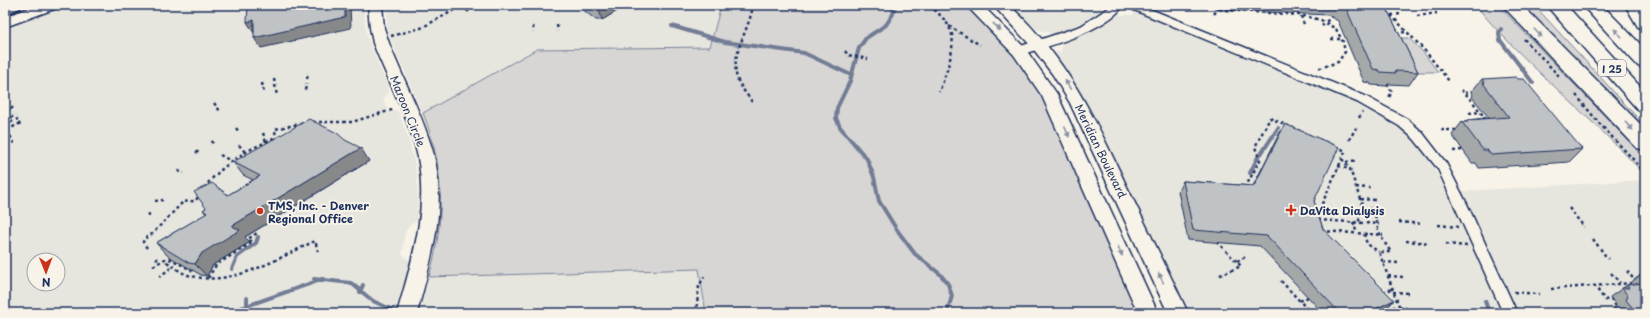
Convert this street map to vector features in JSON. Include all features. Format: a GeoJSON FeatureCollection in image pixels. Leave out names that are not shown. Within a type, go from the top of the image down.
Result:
{"type":"FeatureCollection","features":[{"type":"Feature","properties":{"kind":"highway","name":"I 25"},"geometry":{"type":"LineString","coordinates":[[1555,5],[1645,105]]}},
{"type":"Feature","properties":{"kind":"highway","name":"I 25"},"geometry":{"type":"LineString","coordinates":[[1592,5],[1645,61]]}},
{"type":"Feature","properties":{"kind":"highway"},"geometry":{"type":"LineString","coordinates":[[1634,5],[1645,22]]}},
{"type":"Feature","properties":{"kind":"highway"},"geometry":{"type":"LineString","coordinates":[[1506,9],[1645,142]]}},
{"type":"Feature","properties":{"kind":"main road"},"geometry":{"type":"LineString","coordinates":[[5,9],[15,5]]}},
{"type":"Feature","properties":{"kind":"main road"},"geometry":{"type":"LineString","coordinates":[[5,22],[52,5]]}},
{"type":"Feature","properties":{"kind":"main road","name":"Maroon Circle"},"geometry":{"type":"LineString","coordinates":[[375,5],[377,28],[381,43],[420,137],[429,177],[430,211],[426,240],[407,313]]}},
{"type":"Feature","properties":{"kind":"main road","name":"Meridian Boulevard"},"geometry":{"type":"LineString","coordinates":[[973,5],[996,26],[1019,51],[1041,82],[1057,109],[1148,313]]}},
{"type":"Feature","properties":{"kind":"main road","name":"Meridian Boulevard"},"geometry":{"type":"LineString","coordinates":[[1000,5],[1039,45],[1063,77],[1086,117],[1178,313]]}},
{"type":"Feature","properties":{"kind":"street"},"geometry":{"type":"LineString","coordinates":[[1019,51],[1088,27],[1108,15],[1119,5]]}},
{"type":"Feature","properties":{"kind":"street"},"geometry":{"type":"LineString","coordinates":[[1131,5],[1361,99],[1390,114],[1411,128],[1431,149],[1447,172],[1510,313]]}},
{"type":"Feature","properties":{"kind":"path"},"geometry":{"type":"LineString","coordinates":[[752,102],[738,80],[735,66],[737,54],[750,26],[753,5]]}},
{"type":"Feature","properties":{"kind":"path"},"geometry":{"type":"LineString","coordinates":[[930,5],[949,26],[980,45]]}},
{"type":"Feature","properties":{"kind":"path"},"geometry":{"type":"LineString","coordinates":[[1208,5],[1218,9],[1300,15],[1326,22],[1336,28],[1342,39],[1345,51],[1341,59],[1334,64],[1317,69]]}},
{"type":"Feature","properties":{"kind":"path"},"geometry":{"type":"LineString","coordinates":[[1214,14],[1220,5]]}},
{"type":"Feature","properties":{"kind":"path"},"geometry":{"type":"LineString","coordinates":[[1492,5],[1506,9]]}},
{"type":"Feature","properties":{"kind":"path"},"geometry":{"type":"LineString","coordinates":[[388,37],[421,28],[463,6],[469,12]]}},
{"type":"Feature","properties":{"kind":"path"},"geometry":{"type":"LineString","coordinates":[[1417,16],[1437,13]]}},
{"type":"Feature","properties":{"kind":"path"},"geometry":{"type":"LineString","coordinates":[[1322,26],[1335,14]]}},
{"type":"Feature","properties":{"kind":"path"},"geometry":{"type":"LineString","coordinates":[[1387,15],[1402,14]]}},
{"type":"Feature","properties":{"kind":"path"},"geometry":{"type":"LineString","coordinates":[[1391,15],[1426,52],[1438,71],[1449,81]]}},
{"type":"Feature","properties":{"kind":"path"},"geometry":{"type":"LineString","coordinates":[[1301,16],[1304,24]]}},
{"type":"Feature","properties":{"kind":"path"},"geometry":{"type":"LineString","coordinates":[[557,25],[558,31]]}},
{"type":"Feature","properties":{"kind":"path"},"geometry":{"type":"LineString","coordinates":[[533,26],[534,32]]}},
{"type":"Feature","properties":{"kind":"path"},"geometry":{"type":"LineString","coordinates":[[939,92],[946,77],[952,41],[952,34],[949,26]]}},
{"type":"Feature","properties":{"kind":"path"},"geometry":{"type":"LineString","coordinates":[[1399,38],[1394,33],[1407,32]]}},
{"type":"Feature","properties":{"kind":"path"},"geometry":{"type":"LineString","coordinates":[[1522,37],[1560,78]]}},
{"type":"Feature","properties":{"kind":"path"},"geometry":{"type":"LineString","coordinates":[[1331,39],[1342,39]]}},
{"type":"Feature","properties":{"kind":"path"},"geometry":{"type":"LineString","coordinates":[[845,51],[848,55],[867,59]]}},
{"type":"Feature","properties":{"kind":"path"},"geometry":{"type":"LineString","coordinates":[[307,79],[308,73]]}},
{"type":"Feature","properties":{"kind":"path"},"geometry":{"type":"LineString","coordinates":[[274,78],[277,96]]}},
{"type":"Feature","properties":{"kind":"path"},"geometry":{"type":"LineString","coordinates":[[262,83],[264,93]]}},
{"type":"Feature","properties":{"kind":"path"},"geometry":{"type":"LineString","coordinates":[[305,90],[306,83]]}},
{"type":"Feature","properties":{"kind":"path"},"geometry":{"type":"LineString","coordinates":[[1387,84],[1392,92],[1388,99]]}},
{"type":"Feature","properties":{"kind":"path"},"geometry":{"type":"LineString","coordinates":[[1461,90],[1485,118],[1471,120]]}},
{"type":"Feature","properties":{"kind":"path"},"geometry":{"type":"LineString","coordinates":[[1465,94],[1480,91]]}},
{"type":"Feature","properties":{"kind":"path"},"geometry":{"type":"LineString","coordinates":[[1574,93],[1598,122],[1645,172]]}},
{"type":"Feature","properties":{"kind":"path"},"geometry":{"type":"LineString","coordinates":[[5,102],[10,100]]}},
{"type":"Feature","properties":{"kind":"path"},"geometry":{"type":"LineString","coordinates":[[214,103],[220,111]]}},
{"type":"Feature","properties":{"kind":"path"},"geometry":{"type":"LineString","coordinates":[[5,111],[14,107]]}},
{"type":"Feature","properties":{"kind":"path"},"geometry":{"type":"LineString","coordinates":[[276,142],[274,130],[276,129],[307,122],[352,122],[394,109]]}},
{"type":"Feature","properties":{"kind":"path"},"geometry":{"type":"LineString","coordinates":[[1469,113],[1481,112]]}},
{"type":"Feature","properties":{"kind":"path"},"geometry":{"type":"LineString","coordinates":[[5,120],[16,115]]}},
{"type":"Feature","properties":{"kind":"path"},"geometry":{"type":"LineString","coordinates":[[1250,192],[1244,190],[1260,159],[1255,147],[1270,118],[1346,151],[1318,212],[1318,220],[1324,235]]}},
{"type":"Feature","properties":{"kind":"path"},"geometry":{"type":"LineString","coordinates":[[15,146],[5,125],[18,119]]}},
{"type":"Feature","properties":{"kind":"path"},"geometry":{"type":"LineString","coordinates":[[1471,120],[1479,123]]}},
{"type":"Feature","properties":{"kind":"path"},"geometry":{"type":"LineString","coordinates":[[1471,120],[1475,126]]}},
{"type":"Feature","properties":{"kind":"path"},"geometry":{"type":"LineString","coordinates":[[307,122],[314,126]]}},
{"type":"Feature","properties":{"kind":"path"},"geometry":{"type":"LineString","coordinates":[[7,130],[21,124]]}},
{"type":"Feature","properties":{"kind":"path"},"geometry":{"type":"LineString","coordinates":[[236,128],[239,132]]}},
{"type":"Feature","properties":{"kind":"path"},"geometry":{"type":"LineString","coordinates":[[1349,140],[1356,128]]}},
{"type":"Feature","properties":{"kind":"path"},"geometry":{"type":"LineString","coordinates":[[1441,130],[1463,130]]}},
{"type":"Feature","properties":{"kind":"path"},"geometry":{"type":"LineString","coordinates":[[263,133],[266,142]]}},
{"type":"Feature","properties":{"kind":"path"},"geometry":{"type":"LineString","coordinates":[[1306,139],[1309,134]]}},
{"type":"Feature","properties":{"kind":"path"},"geometry":{"type":"LineString","coordinates":[[203,190],[214,176],[230,161],[245,152],[276,138]]}},
{"type":"Feature","properties":{"kind":"path"},"geometry":{"type":"LineString","coordinates":[[211,143],[215,140]]}},
{"type":"Feature","properties":{"kind":"path"},"geometry":{"type":"LineString","coordinates":[[239,145],[245,152]]}},
{"type":"Feature","properties":{"kind":"path"},"geometry":{"type":"LineString","coordinates":[[196,153],[200,150]]}},
{"type":"Feature","properties":{"kind":"path"},"geometry":{"type":"LineString","coordinates":[[1453,151],[1462,150]]}},
{"type":"Feature","properties":{"kind":"path"},"geometry":{"type":"LineString","coordinates":[[220,155],[236,164]]}},
{"type":"Feature","properties":{"kind":"path"},"geometry":{"type":"LineString","coordinates":[[1342,159],[1346,162],[1350,169],[1363,208]]}},
{"type":"Feature","properties":{"kind":"path"},"geometry":{"type":"LineString","coordinates":[[1346,162],[1357,160]]}},
{"type":"Feature","properties":{"kind":"path"},"geometry":{"type":"LineString","coordinates":[[1338,166],[1350,169]]}},
{"type":"Feature","properties":{"kind":"path"},"geometry":{"type":"LineString","coordinates":[[178,171],[184,173]]}},
{"type":"Feature","properties":{"kind":"path"},"geometry":{"type":"LineString","coordinates":[[1356,187],[1370,188]]}},
{"type":"Feature","properties":{"kind":"path"},"geometry":{"type":"LineString","coordinates":[[148,248],[143,242],[144,239],[152,234],[183,202],[195,201],[200,194]]}},
{"type":"Feature","properties":{"kind":"path"},"geometry":{"type":"LineString","coordinates":[[1360,199],[1375,200]]}},
{"type":"Feature","properties":{"kind":"path"},"geometry":{"type":"LineString","coordinates":[[155,201],[163,200]]}},
{"type":"Feature","properties":{"kind":"path"},"geometry":{"type":"LineString","coordinates":[[1360,222],[1358,216],[1363,208]]}},
{"type":"Feature","properties":{"kind":"path"},"geometry":{"type":"LineString","coordinates":[[1363,208],[1375,209],[1373,218],[1377,224],[1379,235],[1391,252],[1379,252],[1367,244],[1364,234]]}},
{"type":"Feature","properties":{"kind":"path"},"geometry":{"type":"LineString","coordinates":[[1569,208],[1584,227]]}},
{"type":"Feature","properties":{"kind":"path"},"geometry":{"type":"LineString","coordinates":[[148,216],[151,211]]}},
{"type":"Feature","properties":{"kind":"path"},"geometry":{"type":"LineString","coordinates":[[1318,220],[1377,224]]}},
{"type":"Feature","properties":{"kind":"path"},"geometry":{"type":"LineString","coordinates":[[1353,222],[1357,233]]}},
{"type":"Feature","properties":{"kind":"path"},"geometry":{"type":"LineString","coordinates":[[1399,222],[1422,224]]}},
{"type":"Feature","properties":{"kind":"path"},"geometry":{"type":"LineString","coordinates":[[1438,225],[1459,227]]}},
{"type":"Feature","properties":{"kind":"path"},"geometry":{"type":"LineString","coordinates":[[208,278],[216,265],[253,242],[248,239],[257,233],[256,231]]}},
{"type":"Feature","properties":{"kind":"path"},"geometry":{"type":"LineString","coordinates":[[1322,231],[1383,235]]}},
{"type":"Feature","properties":{"kind":"path"},"geometry":{"type":"LineString","coordinates":[[1593,239],[1608,259]]}},
{"type":"Feature","properties":{"kind":"path"},"geometry":{"type":"LineString","coordinates":[[153,266],[165,259],[172,267],[188,275],[208,278],[232,276],[247,272],[315,241],[318,251]]}},
{"type":"Feature","properties":{"kind":"path"},"geometry":{"type":"LineString","coordinates":[[1406,241],[1430,243]]}},
{"type":"Feature","properties":{"kind":"path"},"geometry":{"type":"LineString","coordinates":[[1217,242],[1241,266],[1218,276]]}},
{"type":"Feature","properties":{"kind":"path"},"geometry":{"type":"LineString","coordinates":[[1446,244],[1470,246]]}},
{"type":"Feature","properties":{"kind":"path"},"geometry":{"type":"LineString","coordinates":[[1379,252],[1393,290],[1396,307]]}},
{"type":"Feature","properties":{"kind":"path"},"geometry":{"type":"LineString","coordinates":[[1236,261],[1245,257]]}},
{"type":"Feature","properties":{"kind":"path"},"geometry":{"type":"LineString","coordinates":[[156,258],[160,263]]}},
{"type":"Feature","properties":{"kind":"path"},"geometry":{"type":"LineString","coordinates":[[167,262],[171,259],[193,271]]}},
{"type":"Feature","properties":{"kind":"path"},"geometry":{"type":"LineString","coordinates":[[1382,262],[1399,263]]}},
{"type":"Feature","properties":{"kind":"path"},"geometry":{"type":"LineString","coordinates":[[159,277],[172,267]]}},
{"type":"Feature","properties":{"kind":"path"},"geometry":{"type":"LineString","coordinates":[[1627,271],[1636,283]]}},
{"type":"Feature","properties":{"kind":"path"},"geometry":{"type":"LineString","coordinates":[[1611,273],[1620,283]]}},
{"type":"Feature","properties":{"kind":"path"},"geometry":{"type":"LineString","coordinates":[[696,313],[699,286],[704,276]]}},
{"type":"Feature","properties":{"kind":"path"},"geometry":{"type":"LineString","coordinates":[[1388,276],[1404,277]]}},
{"type":"Feature","properties":{"kind":"path"},"geometry":{"type":"LineString","coordinates":[[1281,281],[1311,313]]}},
{"type":"Feature","properties":{"kind":"path"},"geometry":{"type":"LineString","coordinates":[[1551,289],[1641,282]]}},
{"type":"Feature","properties":{"kind":"path"},"geometry":{"type":"LineString","coordinates":[[1594,285],[1605,300],[1611,299],[1621,313]]}},
{"type":"Feature","properties":{"kind":"path"},"geometry":{"type":"LineString","coordinates":[[1378,290],[1382,294],[1393,290],[1410,293]]}},
{"type":"Feature","properties":{"kind":"path"},"geometry":{"type":"LineString","coordinates":[[1514,292],[1539,294]]}},
{"type":"Feature","properties":{"kind":"path"},"geometry":{"type":"LineString","coordinates":[[1300,301],[1308,297]]}},
{"type":"Feature","properties":{"kind":"path"},"geometry":{"type":"LineString","coordinates":[[1389,301],[1400,313]]}},
{"type":"Feature","properties":{"kind":"path"},"geometry":{"type":"LineString","coordinates":[[1382,313],[1396,307],[1414,311]]}},
{"type":"Feature","properties":{"kind":"shaded area"},"geometry":{"type":"Polygon","coordinates":[[[64,5],[363,5],[367,37],[389,90],[388,94],[383,98],[388,111],[396,110],[399,113],[409,140],[417,175],[417,221],[411,224],[405,232],[402,254],[410,261],[395,313],[5,313],[5,26],[64,5]]]}},
{"type":"Feature","properties":{"kind":"shaded area"},"geometry":{"type":"Polygon","coordinates":[[[387,5],[721,5],[710,47],[699,269],[706,313],[419,313],[432,265],[440,226],[440,174],[430,132],[390,37],[387,27],[387,5]]]}},
{"type":"Feature","properties":{"kind":"shaded area"},"geometry":{"type":"Polygon","coordinates":[[[721,5],[965,5],[982,20],[1014,54],[1041,94],[1139,313],[706,313],[699,269],[429,277],[438,235],[440,195],[439,174],[435,154],[423,113],[537,49],[710,47],[721,5]]]}},
{"type":"Feature","properties":{"kind":"shaded area"},"geometry":{"type":"Polygon","coordinates":[[[1010,5],[1106,5],[1105,7],[1121,15],[1133,15],[1134,12],[1359,103],[1384,117],[1407,134],[1427,155],[1444,187],[1466,191],[1645,180],[1645,313],[1188,313],[1095,118],[1056,56],[1056,51],[1061,52],[1062,46],[1050,33],[1036,29],[1010,5]]]}},
{"type":"Feature","properties":{"kind":"shaded area"},"geometry":{"type":"Polygon","coordinates":[[[1475,5],[1498,5],[1645,158],[1645,175],[1603,132],[1515,49],[1475,5]]]}},
{"type":"Feature","properties":{"kind":"shaded area"},"geometry":{"type":"Polygon","coordinates":[[[1517,5],[1534,5],[1645,126],[1645,135],[1517,5]]]}},
{"type":"Feature","properties":{"kind":"shaded area"},"geometry":{"type":"Polygon","coordinates":[[[1391,38],[1409,38],[1423,52],[1438,72],[1409,72],[1391,38]]]}},
{"type":"Feature","properties":{"kind":"building"},"geometry":{"type":"Polygon","coordinates":[[[248,5],[283,5],[283,9],[301,5],[345,5],[345,17],[254,38],[254,20],[247,22],[248,5]]]}},
{"type":"Feature","properties":{"kind":"building"},"geometry":{"type":"Polygon","coordinates":[[[590,5],[601,5],[592,7],[590,5]]]}},
{"type":"Feature","properties":{"kind":"building"},"geometry":{"type":"Polygon","coordinates":[[[1340,5],[1385,5],[1418,72],[1380,72],[1379,70],[1373,69],[1346,8],[1340,5]]]}},
{"type":"Feature","properties":{"kind":"building"},"geometry":{"type":"Polygon","coordinates":[[[1516,77],[1518,79],[1524,79],[1582,149],[1491,155],[1487,150],[1483,150],[1462,122],[1468,122],[1467,120],[1509,117],[1483,83],[1485,83],[1482,79],[1516,77]]]}},
{"type":"Feature","properties":{"kind":"building"},"geometry":{"type":"Polygon","coordinates":[[[309,119],[337,133],[345,140],[361,148],[232,226],[240,230],[202,253],[195,264],[189,263],[156,243],[207,213],[203,210],[206,208],[194,192],[212,183],[228,195],[260,176],[233,162],[309,119]]]}},
{"type":"Feature","properties":{"kind":"building"},"geometry":{"type":"Polygon","coordinates":[[[1285,124],[1339,147],[1314,201],[1323,229],[1394,300],[1367,313],[1340,313],[1267,236],[1193,230],[1183,181],[1254,186],[1285,124]]]}},
{"type":"Feature","properties":{"kind":"building"},"geometry":{"type":"Polygon","coordinates":[[[1641,280],[1645,280],[1645,313],[1637,313],[1626,300],[1628,296],[1622,288],[1629,288],[1627,285],[1643,283],[1641,280]]]}},
{"type":"Feature","properties":{"kind":"waterway"},"geometry":{"type":"LineString","coordinates":[[895,5],[893,14],[886,25],[866,38],[859,48],[850,81],[837,108],[836,118],[840,127],[867,159],[874,177],[879,201],[897,230],[915,254],[940,274],[948,284],[952,296],[947,313]]}},
{"type":"Feature","properties":{"kind":"waterway"},"geometry":{"type":"LineString","coordinates":[[672,26],[725,42],[804,53],[851,75]]}},
{"type":"Feature","properties":{"kind":"waterway"},"geometry":{"type":"LineString","coordinates":[[1501,29],[1499,33],[1500,40],[1533,83]]}},
{"type":"Feature","properties":{"kind":"waterway"},"geometry":{"type":"LineString","coordinates":[[1261,154],[1278,128]]}},
{"type":"Feature","properties":{"kind":"waterway"},"geometry":{"type":"LineString","coordinates":[[1250,173],[1258,157]]}},
{"type":"Feature","properties":{"kind":"waterway"},"geometry":{"type":"LineString","coordinates":[[232,269],[237,257],[256,243],[258,237]]}},
{"type":"Feature","properties":{"kind":"waterway"},"geometry":{"type":"LineString","coordinates":[[314,279],[321,280]]}},
{"type":"Feature","properties":{"kind":"waterway"},"geometry":{"type":"LineString","coordinates":[[247,306],[321,280]]}},
{"type":"Feature","properties":{"kind":"waterway"},"geometry":{"type":"LineString","coordinates":[[321,280],[351,283],[361,291]]}},
{"type":"Feature","properties":{"kind":"waterway"},"geometry":{"type":"LineString","coordinates":[[361,291],[363,285]]}},
{"type":"Feature","properties":{"kind":"waterway"},"geometry":{"type":"LineString","coordinates":[[361,291],[373,301],[395,311]]}},
{"type":"Feature","properties":{"kind":"waterway"},"geometry":{"type":"LineString","coordinates":[[247,298],[247,306]]}},
{"type":"Feature","properties":{"kind":"waterway"},"geometry":{"type":"LineString","coordinates":[[1485,301],[1489,313]]}},
{"type":"Feature","properties":{"kind":"waterway"},"geometry":{"type":"LineString","coordinates":[[227,313],[247,306]]}},
{"type":"Feature","properties":{"kind":"place","name":"DaVita Dialysis"},"geometry":{"type":"Point","coordinates":[1291,210]}},
{"type":"Feature","properties":{"kind":"place","name":"TMS, Inc. - Denver Regional Office"},"geometry":{"type":"Point","coordinates":[260,211]}}]}
